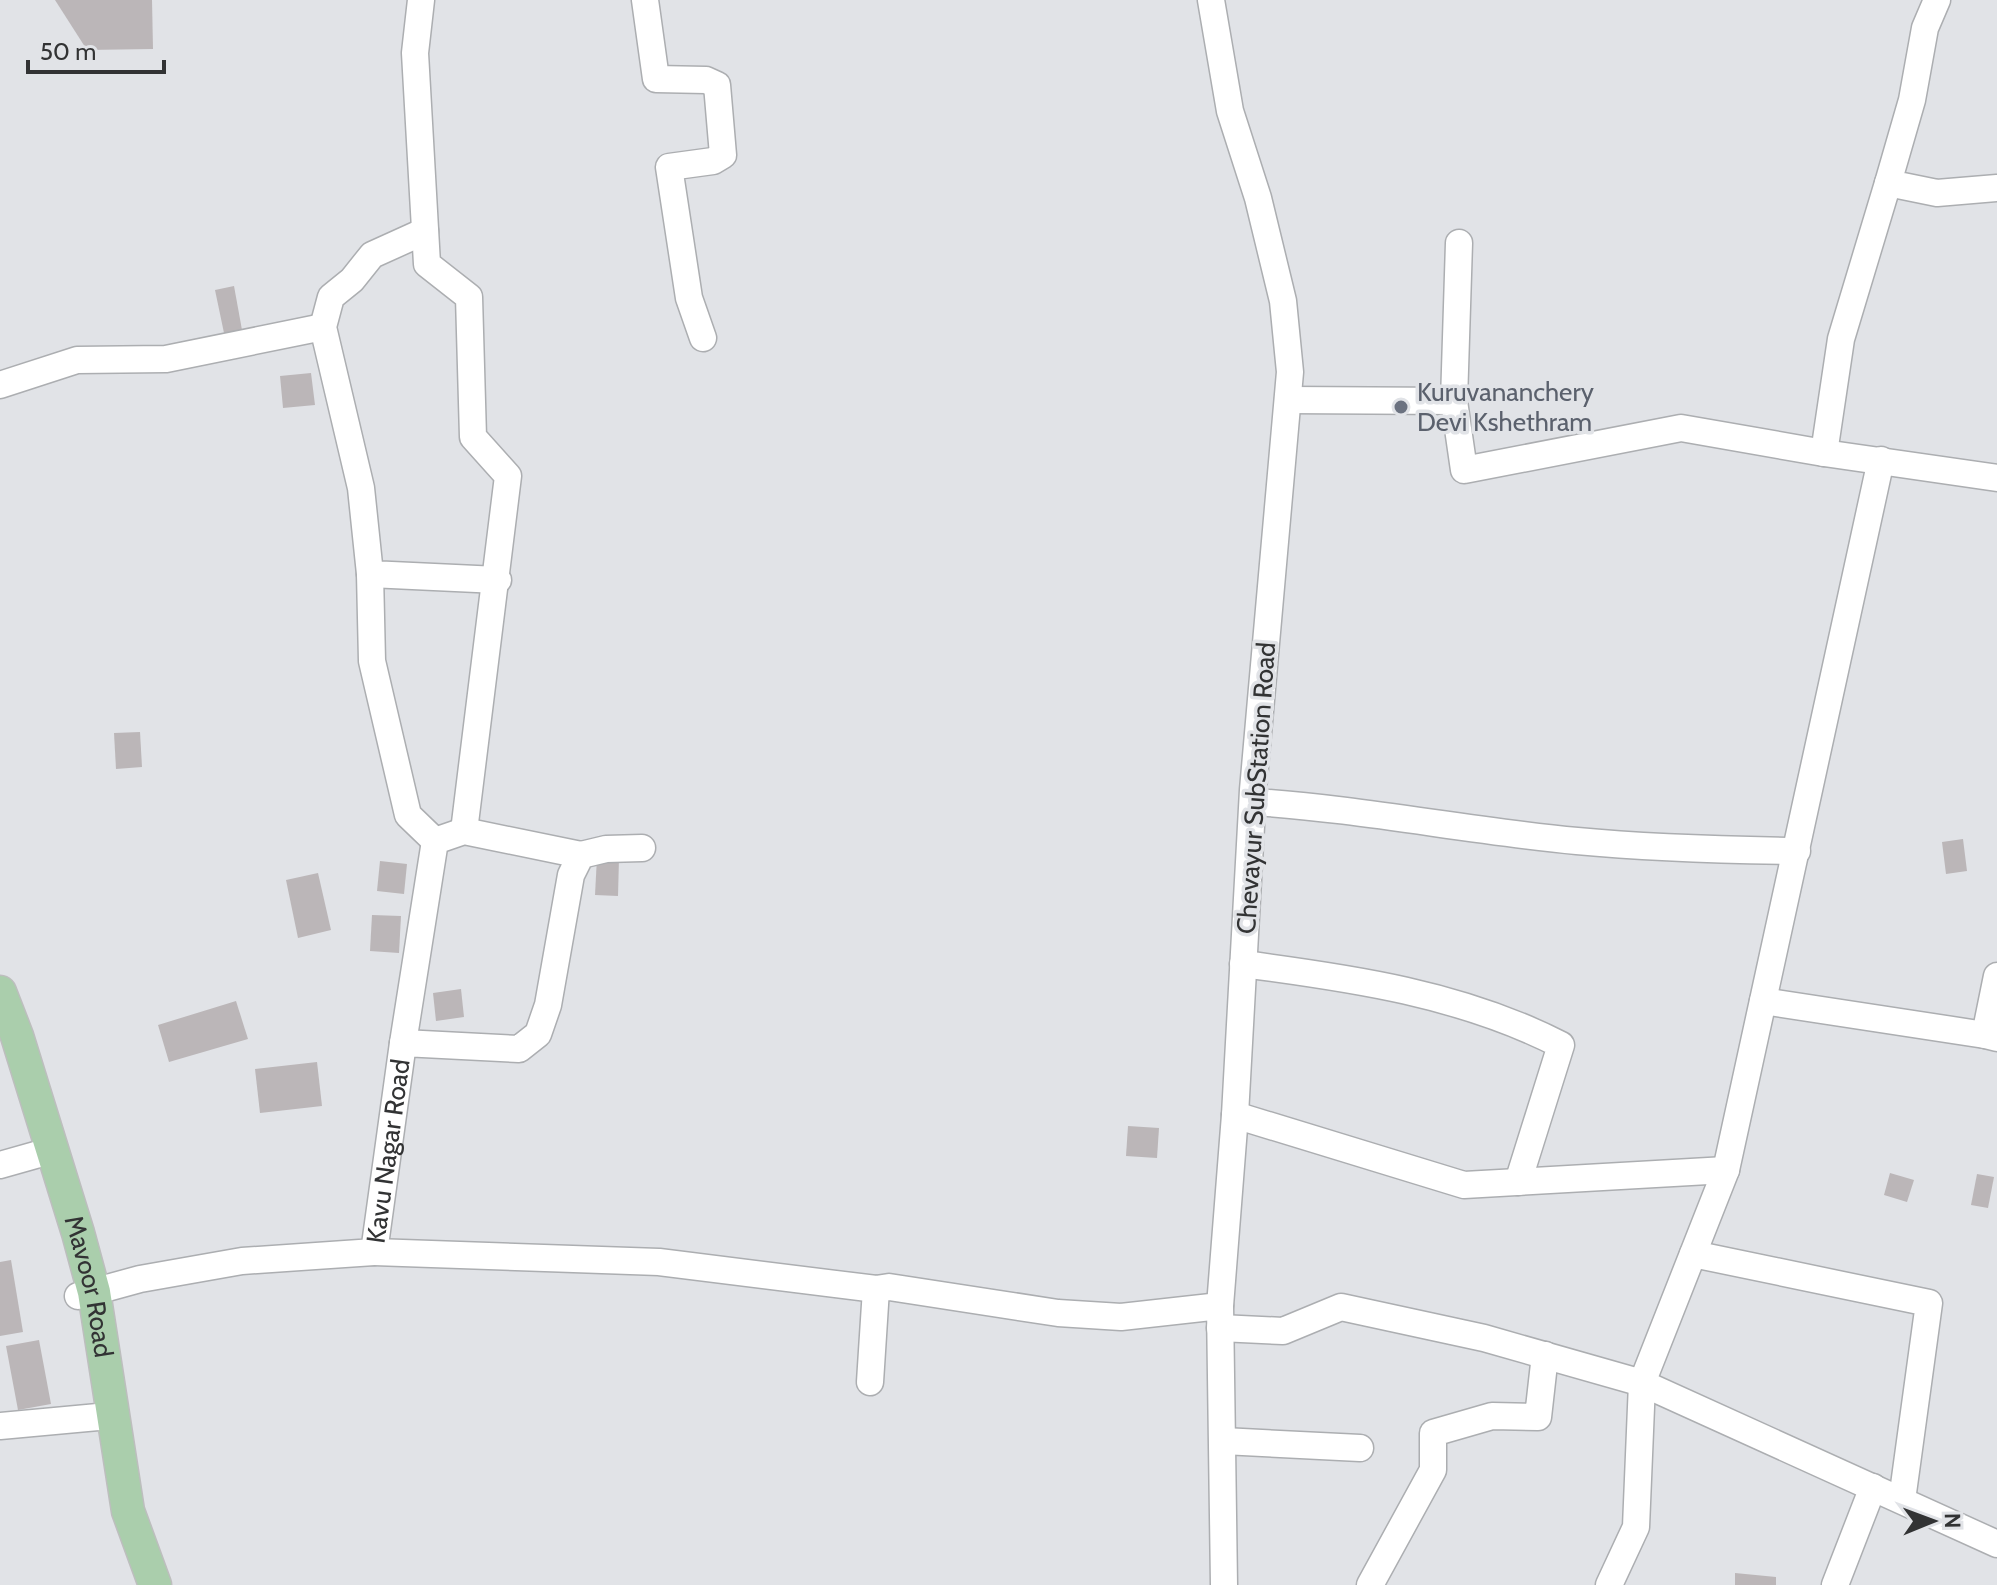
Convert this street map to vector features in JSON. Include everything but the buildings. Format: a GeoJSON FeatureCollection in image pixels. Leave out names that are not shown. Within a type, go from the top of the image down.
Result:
{"type":"FeatureCollection","features":[{"type":"Feature","properties":{"kind":"main road","name":"Mavoor Road"},"geometry":{"type":"LineString","coordinates":[[0,992],[22,1051],[86,1294],[128,1511],[155,1585]]}},
{"type":"Feature","properties":{"kind":"main road","name":"Mavoor Road"},"geometry":{"type":"LineString","coordinates":[[0,1030],[86,1294],[98,1417],[112,1509],[140,1585]]}},
{"type":"Feature","properties":{"kind":"street"},"geometry":{"type":"LineString","coordinates":[[421,0],[415,53],[427,264],[469,297],[473,437],[508,476],[498,580],[464,831]]}},
{"type":"Feature","properties":{"kind":"street"},"geometry":{"type":"LineString","coordinates":[[645,0],[656,79],[706,80],[717,85],[723,155],[713,161],[669,167],[689,298],[703,338]]}},
{"type":"Feature","properties":{"kind":"street","name":"Chevayur SubStation Road"},"geometry":{"type":"LineString","coordinates":[[1211,0],[1230,111],[1258,198],[1283,301],[1290,372],[1271,558],[1220,1317],[1224,1585]]}},
{"type":"Feature","properties":{"kind":"street"},"geometry":{"type":"LineString","coordinates":[[1824,453],[1841,339],[1912,100],[1925,28],[1937,0]]}},
{"type":"Feature","properties":{"kind":"street"},"geometry":{"type":"LineString","coordinates":[[1888,183],[1937,193],[1997,188]]}},
{"type":"Feature","properties":{"kind":"street"},"geometry":{"type":"LineString","coordinates":[[425,231],[372,255],[352,280],[331,297],[323,327],[361,488],[370,574],[372,661],[408,815],[435,841]]}},
{"type":"Feature","properties":{"kind":"street"},"geometry":{"type":"LineString","coordinates":[[1459,243],[1454,401],[1464,470],[1681,428],[1997,478]]}},
{"type":"Feature","properties":{"kind":"street"},"geometry":{"type":"LineString","coordinates":[[0,385],[77,360],[166,359],[323,327]]}},
{"type":"Feature","properties":{"kind":"street"},"geometry":{"type":"LineString","coordinates":[[1288,400],[1454,401]]}},
{"type":"Feature","properties":{"kind":"street"},"geometry":{"type":"LineString","coordinates":[[1609,1585],[1636,1527],[1642,1383],[1726,1170],[1881,460]]}},
{"type":"Feature","properties":{"kind":"street"},"geometry":{"type":"LineString","coordinates":[[370,574],[498,580]]}},
{"type":"Feature","properties":{"kind":"street"},"geometry":{"type":"LineString","coordinates":[[1254,802],[1307,805],[1576,841],[1718,850],[1797,851]]}},
{"type":"Feature","properties":{"kind":"street"},"geometry":{"type":"LineString","coordinates":[[435,841],[464,831],[581,855],[606,849],[642,848]]}},
{"type":"Feature","properties":{"kind":"street"},"geometry":{"type":"LineString","coordinates":[[403,1043],[435,841]]}},
{"type":"Feature","properties":{"kind":"street","name":"Kavu Nagar Road"},"geometry":{"type":"LineString","coordinates":[[86,1294],[140,1279],[242,1261],[374,1252],[403,1043],[519,1049],[538,1034],[548,1005],[571,875],[581,855]]}},
{"type":"Feature","properties":{"kind":"street"},"geometry":{"type":"LineString","coordinates":[[1243,964],[1365,980],[1525,1026],[1561,1045],[1518,1182]]}},
{"type":"Feature","properties":{"kind":"street"},"geometry":{"type":"LineString","coordinates":[[1763,1001],[1991,1036],[1997,976]]}},
{"type":"Feature","properties":{"kind":"street"},"geometry":{"type":"LineString","coordinates":[[1235,1115],[1464,1185],[1726,1170]]}},
{"type":"Feature","properties":{"kind":"street"},"geometry":{"type":"LineString","coordinates":[[0,1165],[39,1154]]}},
{"type":"Feature","properties":{"kind":"street"},"geometry":{"type":"LineString","coordinates":[[374,1252],[659,1262],[876,1289],[889,1287],[1058,1313],[1121,1317],[1220,1317],[1283,1331],[1341,1307],[1545,1355],[1642,1383],[1997,1544]]}},
{"type":"Feature","properties":{"kind":"street"},"geometry":{"type":"LineString","coordinates":[[1693,1254],[1929,1303],[1902,1500]]}},
{"type":"Feature","properties":{"kind":"street"},"geometry":{"type":"LineString","coordinates":[[870,1382],[876,1289]]}},
{"type":"Feature","properties":{"kind":"street"},"geometry":{"type":"LineString","coordinates":[[1370,1585],[1433,1470],[1433,1433],[1492,1416],[1538,1417],[1545,1355]]}},
{"type":"Feature","properties":{"kind":"street"},"geometry":{"type":"LineString","coordinates":[[0,1426],[98,1417]]}},
{"type":"Feature","properties":{"kind":"street"},"geometry":{"type":"LineString","coordinates":[[1223,1441],[1360,1448]]}},
{"type":"Feature","properties":{"kind":"street"},"geometry":{"type":"LineString","coordinates":[[1835,1585],[1873,1487]]}},
{"type":"Feature","properties":{"kind":"place","name":"Kuruvananchery Devi Kshethram"},"geometry":{"type":"Point","coordinates":[1401,407]}}]}
